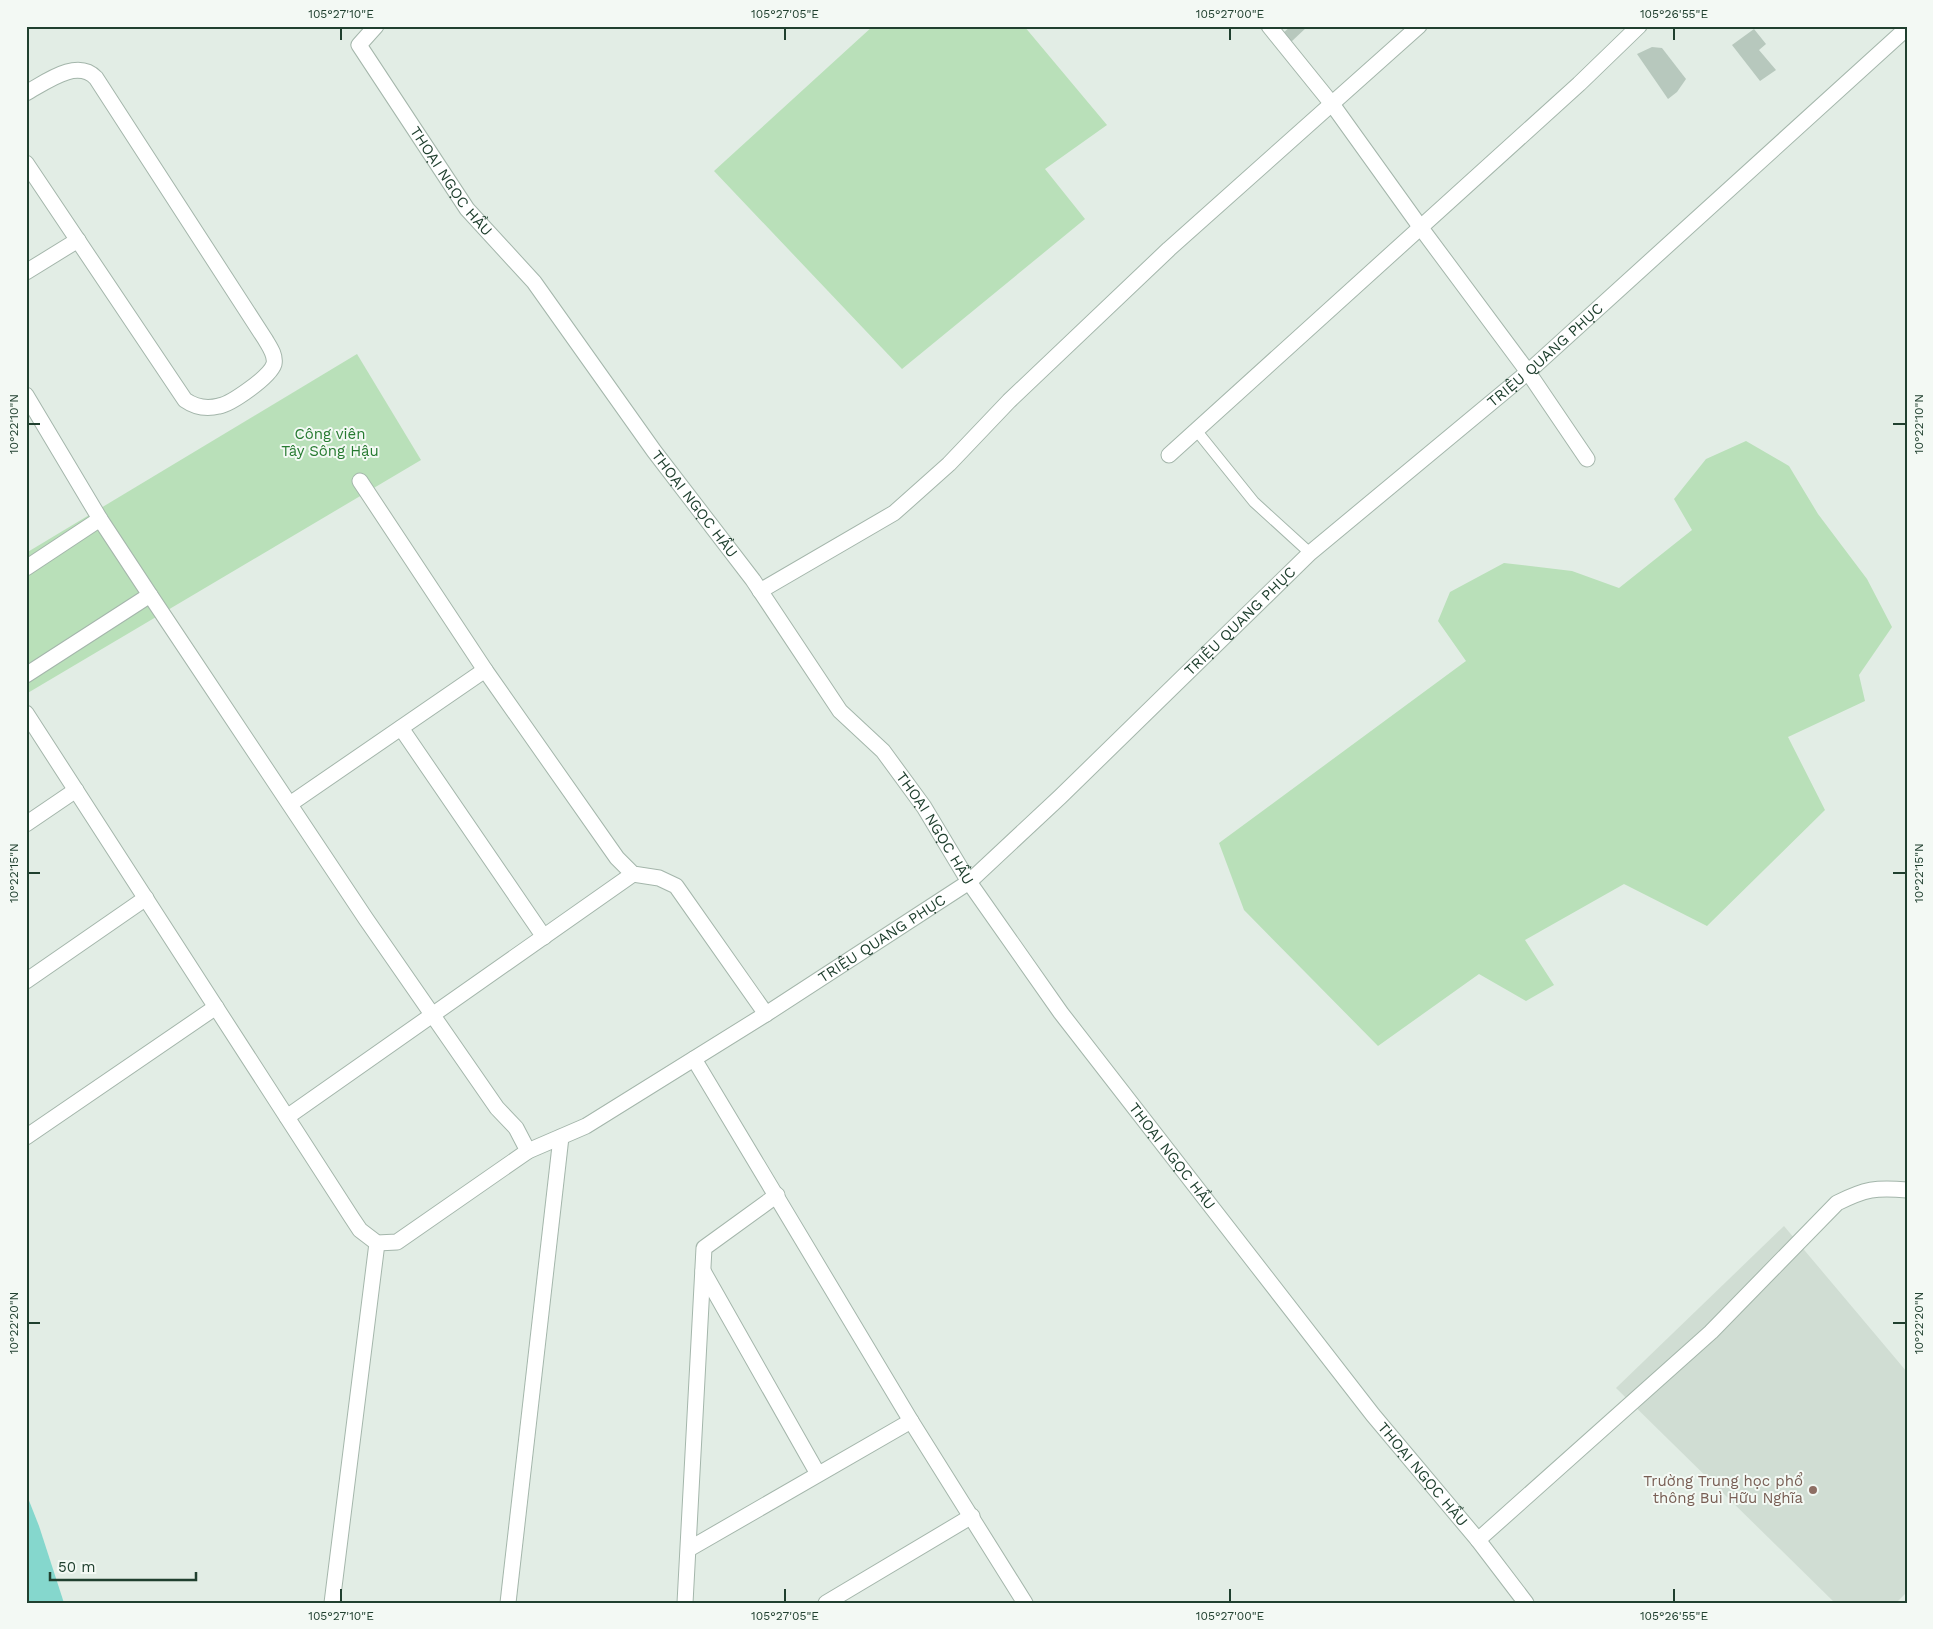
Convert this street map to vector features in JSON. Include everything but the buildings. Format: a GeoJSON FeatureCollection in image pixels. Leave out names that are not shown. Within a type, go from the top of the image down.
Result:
{"type":"FeatureCollection","features":[{"type":"Feature","properties":{"kind":"street","name":"THOẠI NGỌC HẦU"},"geometry":{"type":"LineString","coordinates":[[376,26],[358,45],[467,209],[534,282],[654,451],[760,591],[840,711],[884,750],[924,807],[969,882],[1061,1013],[1373,1415],[1478,1540],[1526,1603]]}},
{"type":"Feature","properties":{"kind":"street"},"geometry":{"type":"LineString","coordinates":[[1269,26],[1332,104],[1528,372],[1587,459]]}},
{"type":"Feature","properties":{"kind":"street"},"geometry":{"type":"LineString","coordinates":[[760,591],[894,512],[949,464],[1009,401],[1169,249],[1419,26]]}},
{"type":"Feature","properties":{"kind":"street"},"geometry":{"type":"LineString","coordinates":[[1169,455],[1572,91],[1639,26]]}},
{"type":"Feature","properties":{"kind":"street","name":"TRIỆU QUANG PHỤC"},"geometry":{"type":"LineString","coordinates":[[377,1243],[397,1242],[528,1151],[586,1126],[766,1014],[969,882],[1060,797],[1310,553],[1528,372],[1907,28]]}},
{"type":"Feature","properties":{"kind":"street"},"geometry":{"type":"LineString","coordinates":[[26,93],[50,79],[70,71],[81,69],[89,71],[96,78],[272,352],[274,364],[259,383],[219,406],[194,406],[185,400],[26,163]]}},
{"type":"Feature","properties":{"kind":"street"},"geometry":{"type":"LineString","coordinates":[[26,272],[78,240]]}},
{"type":"Feature","properties":{"kind":"street"},"geometry":{"type":"LineString","coordinates":[[26,395],[100,519],[150,595],[433,1015],[498,1108],[516,1128],[528,1151]]}},
{"type":"Feature","properties":{"kind":"street"},"geometry":{"type":"LineString","coordinates":[[360,480],[485,670],[616,858],[634,874],[659,878],[676,886],[766,1014]]}},
{"type":"Feature","properties":{"kind":"street"},"geometry":{"type":"LineString","coordinates":[[26,568],[100,519]]}},
{"type":"Feature","properties":{"kind":"street"},"geometry":{"type":"LineString","coordinates":[[26,676],[150,595]]}},
{"type":"Feature","properties":{"kind":"street"},"geometry":{"type":"LineString","coordinates":[[290,804],[485,670]]}},
{"type":"Feature","properties":{"kind":"street"},"geometry":{"type":"LineString","coordinates":[[26,713],[352,1218],[360,1230],[377,1243],[332,1603]]}},
{"type":"Feature","properties":{"kind":"street"},"geometry":{"type":"LineString","coordinates":[[401,728],[544,937]]}},
{"type":"Feature","properties":{"kind":"street"},"geometry":{"type":"LineString","coordinates":[[26,824],[76,790]]}},
{"type":"Feature","properties":{"kind":"street"},"geometry":{"type":"LineString","coordinates":[[287,1117],[634,874]]}},
{"type":"Feature","properties":{"kind":"street"},"geometry":{"type":"LineString","coordinates":[[26,980],[146,898]]}},
{"type":"Feature","properties":{"kind":"street"},"geometry":{"type":"LineString","coordinates":[[26,1137],[216,1007]]}},
{"type":"Feature","properties":{"kind":"street"},"geometry":{"type":"LineString","coordinates":[[694,1059],[911,1421],[1025,1603]]}},
{"type":"Feature","properties":{"kind":"street"},"geometry":{"type":"LineString","coordinates":[[508,1603],[562,1136]]}},
{"type":"Feature","properties":{"kind":"street"},"geometry":{"type":"LineString","coordinates":[[1478,1540],[1711,1332],[1837,1203],[1860,1192],[1884,1188],[1907,1190]]}},
{"type":"Feature","properties":{"kind":"street"},"geometry":{"type":"LineString","coordinates":[[685,1603],[704,1248],[777,1195]]}},
{"type":"Feature","properties":{"kind":"street"},"geometry":{"type":"LineString","coordinates":[[703,1270],[818,1474]]}},
{"type":"Feature","properties":{"kind":"street"},"geometry":{"type":"LineString","coordinates":[[689,1549],[911,1421]]}},
{"type":"Feature","properties":{"kind":"street"},"geometry":{"type":"LineString","coordinates":[[826,1603],[972,1516]]}},
{"type":"Feature","properties":{"kind":"lane"},"geometry":{"type":"LineString","coordinates":[[1196,430],[1254,502],[1310,553]]}},
{"type":"Feature","properties":{"kind":"shaded area","name":"Trường Trung học phổ thông Buì Hữu Nghĩa"},"geometry":{"type":"Polygon","coordinates":[[[1784,1226],[1907,1372],[1907,1592],[1896,1603],[1835,1603],[1616,1388],[1784,1226]]]}},
{"type":"Feature","properties":{"kind":"green space"},"geometry":{"type":"Polygon","coordinates":[[[873,26],[1024,26],[1107,125],[1045,169],[1085,219],[902,369],[714,171],[873,26]]]}},
{"type":"Feature","properties":{"kind":"green space","name":"Công viên Tây Sông Hậu"},"geometry":{"type":"Polygon","coordinates":[[[357,354],[421,460],[26,694],[26,553],[357,354]]]}},
{"type":"Feature","properties":{"kind":"green space"},"geometry":{"type":"Polygon","coordinates":[[[1746,441],[1789,466],[1818,514],[1867,579],[1892,627],[1859,675],[1865,701],[1788,737],[1825,810],[1707,926],[1624,884],[1525,940],[1554,985],[1526,1001],[1479,974],[1378,1046],[1244,910],[1219,843],[1466,661],[1438,621],[1450,592],[1504,563],[1572,571],[1619,588],[1692,530],[1674,499],[1706,459],[1746,441]]]}},
{"type":"Feature","properties":{"kind":"water"},"geometry":{"type":"Polygon","coordinates":[[[26,1493],[39,1526],[64,1603],[26,1603],[26,1493]]]}},
{"type":"Feature","properties":{"kind":"place","name":"Trường Trung học phổ thông Buì Hữu Nghĩa"},"geometry":{"type":"Point","coordinates":[1813,1490]}}]}
